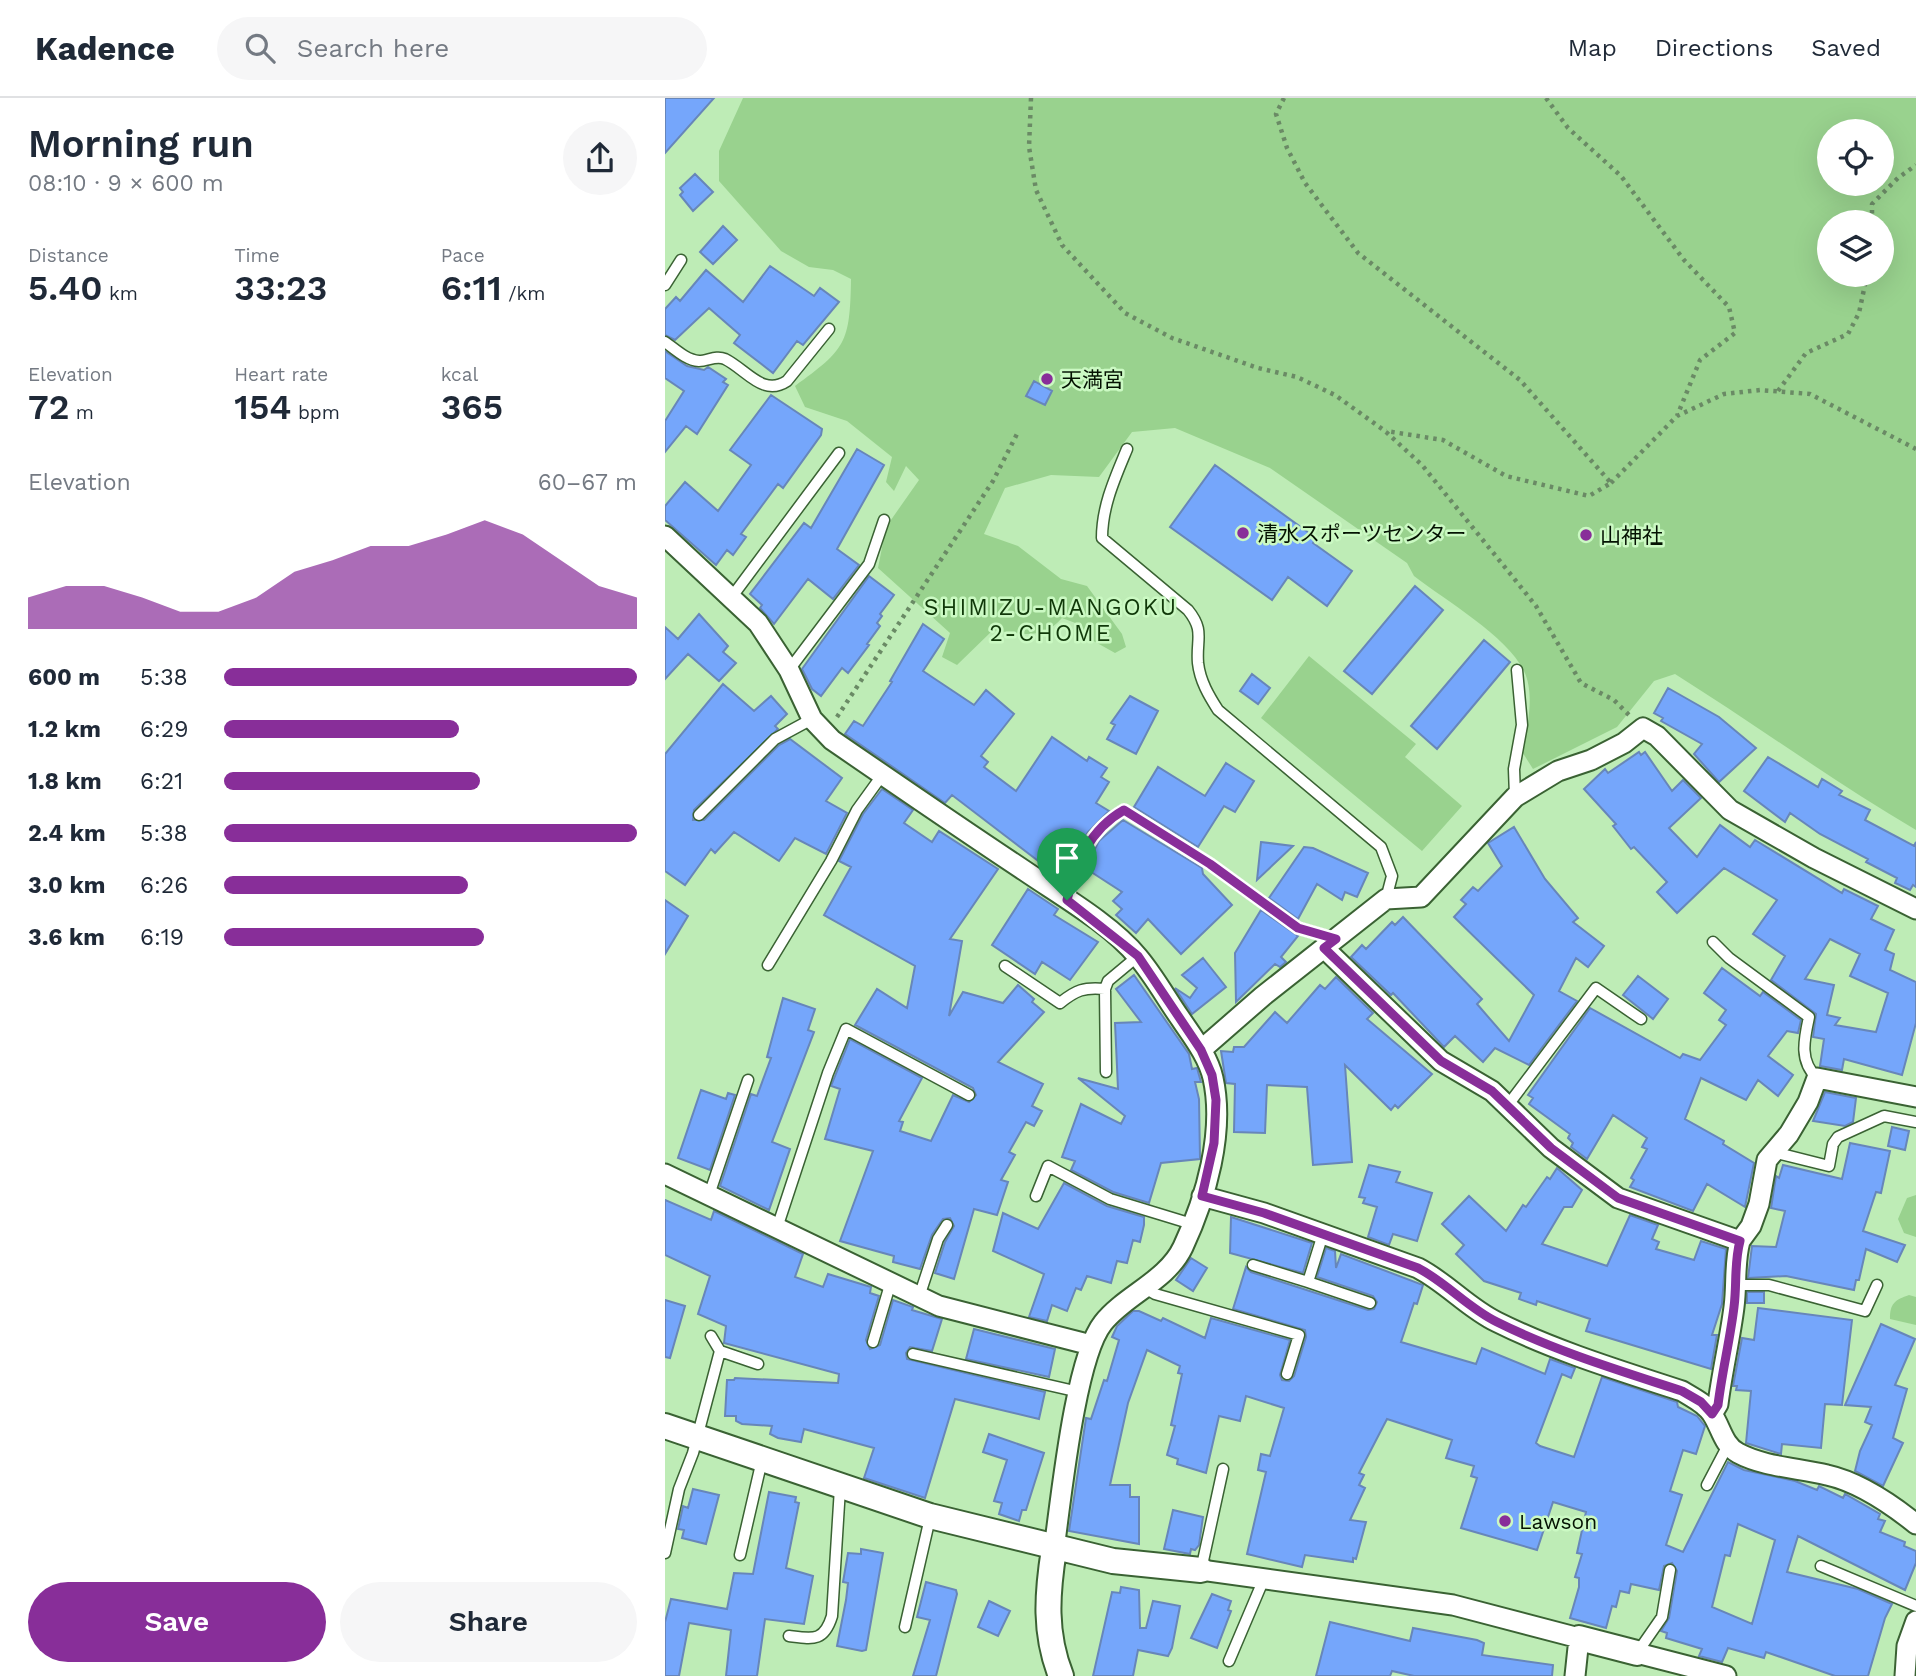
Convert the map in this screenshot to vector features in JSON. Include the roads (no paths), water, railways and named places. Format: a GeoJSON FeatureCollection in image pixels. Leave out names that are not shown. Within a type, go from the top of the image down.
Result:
{"type":"FeatureCollection","features":[{"type":"Feature","properties":{"kind":"street"},"geometry":{"type":"LineString","coordinates":[[665,536],[758,623],[789,670],[819,726],[883,774],[1067,900],[1138,956],[1201,1050],[1212,1075],[1216,1100],[1214,1143],[1202,1196],[1182,1251],[1145,1288],[1106,1319],[1091,1345],[1080,1392],[1048,1587],[1047,1628],[1062,1676]]}},
{"type":"Feature","properties":{"kind":"street"},"geometry":{"type":"LineString","coordinates":[[1201,1050],[1386,899],[1422,897],[1515,797],[1558,771],[1591,760],[1624,743],[1643,728],[1657,736],[1730,810],[1814,858],[1916,909]]}},
{"type":"Feature","properties":{"kind":"street"},"geometry":{"type":"LineString","coordinates":[[1330,944],[1441,1061],[1469,1075],[1508,1105],[1551,1148],[1618,1198],[1740,1241]]}},
{"type":"Feature","properties":{"kind":"street"},"geometry":{"type":"LineString","coordinates":[[1712,1414],[1718,1405],[1735,1285],[1735,1260],[1740,1241],[1751,1226],[1759,1204],[1763,1175],[1773,1152],[1802,1113],[1817,1079],[1916,1097]]}},
{"type":"Feature","properties":{"kind":"street"},"geometry":{"type":"LineString","coordinates":[[665,1174],[890,1285],[939,1306],[1091,1345]]}},
{"type":"Feature","properties":{"kind":"street"},"geometry":{"type":"LineString","coordinates":[[1202,1196],[1264,1213],[1418,1268],[1442,1280],[1467,1303],[1496,1322],[1682,1391],[1701,1402],[1712,1414],[1728,1445],[1738,1453],[1761,1461],[1831,1475],[1882,1500],[1916,1524]]}},
{"type":"Feature","properties":{"kind":"street"},"geometry":{"type":"LineString","coordinates":[[665,1426],[698,1435],[840,1488],[930,1517],[1054,1549],[1113,1561],[1201,1570],[1263,1581],[1453,1605],[1725,1676]]}},
{"type":"Feature","properties":{"kind":"street"},"geometry":{"type":"LineString","coordinates":[[1905,1676],[1907,1646],[1916,1621]]}},
{"type":"Feature","properties":{"kind":"street"},"geometry":{"type":"LineString","coordinates":[[1575,1676],[1579,1638]]}},
{"type":"Feature","properties":{"kind":"lane"},"geometry":{"type":"LineString","coordinates":[[665,285],[681,260]]}},
{"type":"Feature","properties":{"kind":"lane"},"geometry":{"type":"LineString","coordinates":[[665,342],[685,357],[698,361],[724,358],[769,388],[779,387],[787,381],[829,329]]}},
{"type":"Feature","properties":{"kind":"lane"},"geometry":{"type":"LineString","coordinates":[[1127,449],[1111,489],[1102,522],[1102,538],[1188,610],[1198,622],[1198,663],[1205,689],[1218,710],[1381,847],[1392,876],[1386,899]]}},
{"type":"Feature","properties":{"kind":"lane"},"geometry":{"type":"LineString","coordinates":[[731,597],[839,453]]}},
{"type":"Feature","properties":{"kind":"lane"},"geometry":{"type":"LineString","coordinates":[[789,670],[869,564],[884,520]]}},
{"type":"Feature","properties":{"kind":"lane"},"geometry":{"type":"LineString","coordinates":[[1515,797],[1514,769],[1522,725],[1517,670]]}},
{"type":"Feature","properties":{"kind":"lane"},"geometry":{"type":"LineString","coordinates":[[699,815],[775,739],[819,726]]}},
{"type":"Feature","properties":{"kind":"lane"},"geometry":{"type":"LineString","coordinates":[[768,965],[831,861],[857,810],[883,774]]}},
{"type":"Feature","properties":{"kind":"lane"},"geometry":{"type":"LineString","coordinates":[[1067,900],[1079,861],[1095,833],[1108,819],[1124,810],[1210,864],[1298,928],[1330,944]]}},
{"type":"Feature","properties":{"kind":"lane"},"geometry":{"type":"LineString","coordinates":[[1713,942],[1729,958],[1809,1017],[1804,1059],[1807,1069],[1817,1079]]}},
{"type":"Feature","properties":{"kind":"lane"},"geometry":{"type":"LineString","coordinates":[[1106,1072],[1105,989],[1108,981],[1138,956]]}},
{"type":"Feature","properties":{"kind":"lane"},"geometry":{"type":"LineString","coordinates":[[1005,966],[1061,1003],[1076,990],[1087,987],[1105,989]]}},
{"type":"Feature","properties":{"kind":"lane"},"geometry":{"type":"LineString","coordinates":[[1508,1105],[1596,988],[1641,1019]]}},
{"type":"Feature","properties":{"kind":"lane"},"geometry":{"type":"LineString","coordinates":[[777,1229],[828,1073],[846,1029],[969,1095]]}},
{"type":"Feature","properties":{"kind":"lane"},"geometry":{"type":"LineString","coordinates":[[709,1195],[748,1080]]}},
{"type":"Feature","properties":{"kind":"lane"},"geometry":{"type":"LineString","coordinates":[[1773,1152],[1829,1166],[1833,1144],[1838,1137],[1884,1116],[1916,1122]]}},
{"type":"Feature","properties":{"kind":"lane"},"geometry":{"type":"LineString","coordinates":[[1036,1196],[1048,1167],[1110,1199],[1192,1224]]}},
{"type":"Feature","properties":{"kind":"lane"},"geometry":{"type":"LineString","coordinates":[[919,1297],[938,1239],[947,1225]]}},
{"type":"Feature","properties":{"kind":"lane"},"geometry":{"type":"LineString","coordinates":[[1308,1282],[1323,1234]]}},
{"type":"Feature","properties":{"kind":"lane"},"geometry":{"type":"LineString","coordinates":[[1253,1265],[1370,1303]]}},
{"type":"Feature","properties":{"kind":"lane"},"geometry":{"type":"LineString","coordinates":[[1735,1285],[1769,1285],[1865,1311],[1877,1284]]}},
{"type":"Feature","properties":{"kind":"lane"},"geometry":{"type":"LineString","coordinates":[[873,1342],[890,1285]]}},
{"type":"Feature","properties":{"kind":"lane"},"geometry":{"type":"LineString","coordinates":[[1145,1288],[1155,1294],[1299,1335],[1287,1374]]}},
{"type":"Feature","properties":{"kind":"lane"},"geometry":{"type":"LineString","coordinates":[[711,1336],[720,1352],[758,1364]]}},
{"type":"Feature","properties":{"kind":"lane"},"geometry":{"type":"LineString","coordinates":[[665,1553],[679,1489],[698,1435],[720,1352]]}},
{"type":"Feature","properties":{"kind":"lane"},"geometry":{"type":"LineString","coordinates":[[913,1354],[1080,1392]]}},
{"type":"Feature","properties":{"kind":"lane"},"geometry":{"type":"LineString","coordinates":[[1707,1485],[1728,1445]]}},
{"type":"Feature","properties":{"kind":"lane"},"geometry":{"type":"LineString","coordinates":[[740,1555],[762,1459]]}},
{"type":"Feature","properties":{"kind":"lane"},"geometry":{"type":"LineString","coordinates":[[1201,1570],[1223,1469]]}},
{"type":"Feature","properties":{"kind":"lane"},"geometry":{"type":"LineString","coordinates":[[789,1636],[814,1639],[822,1637],[828,1629],[832,1616],[840,1488]]}},
{"type":"Feature","properties":{"kind":"lane"},"geometry":{"type":"LineString","coordinates":[[905,1627],[930,1517]]}},
{"type":"Feature","properties":{"kind":"lane"},"geometry":{"type":"LineString","coordinates":[[1821,1566],[1916,1606]]}},
{"type":"Feature","properties":{"kind":"lane"},"geometry":{"type":"LineString","coordinates":[[1637,1653],[1662,1617],[1670,1570]]}},
{"type":"Feature","properties":{"kind":"lane"},"geometry":{"type":"LineString","coordinates":[[1229,1661],[1263,1581]]}},
{"type":"Feature","properties":{"kind":"place","name":"天満宮"},"geometry":{"type":"Point","coordinates":[1047,379]}},
{"type":"Feature","properties":{"kind":"place","name":"清水スポーツセンター"},"geometry":{"type":"Point","coordinates":[1243,533]}},
{"type":"Feature","properties":{"kind":"place","name":"山神社"},"geometry":{"type":"Point","coordinates":[1586,535]}},
{"type":"Feature","properties":{"kind":"place","name":"Lawson"},"geometry":{"type":"Point","coordinates":[1505,1521]}},
{"type":"Feature","properties":{"kind":"district","name":"SHIMIZU-MANGOKU 2-CHOME"},"geometry":{"type":"Point","coordinates":[1051,620]}}]}
